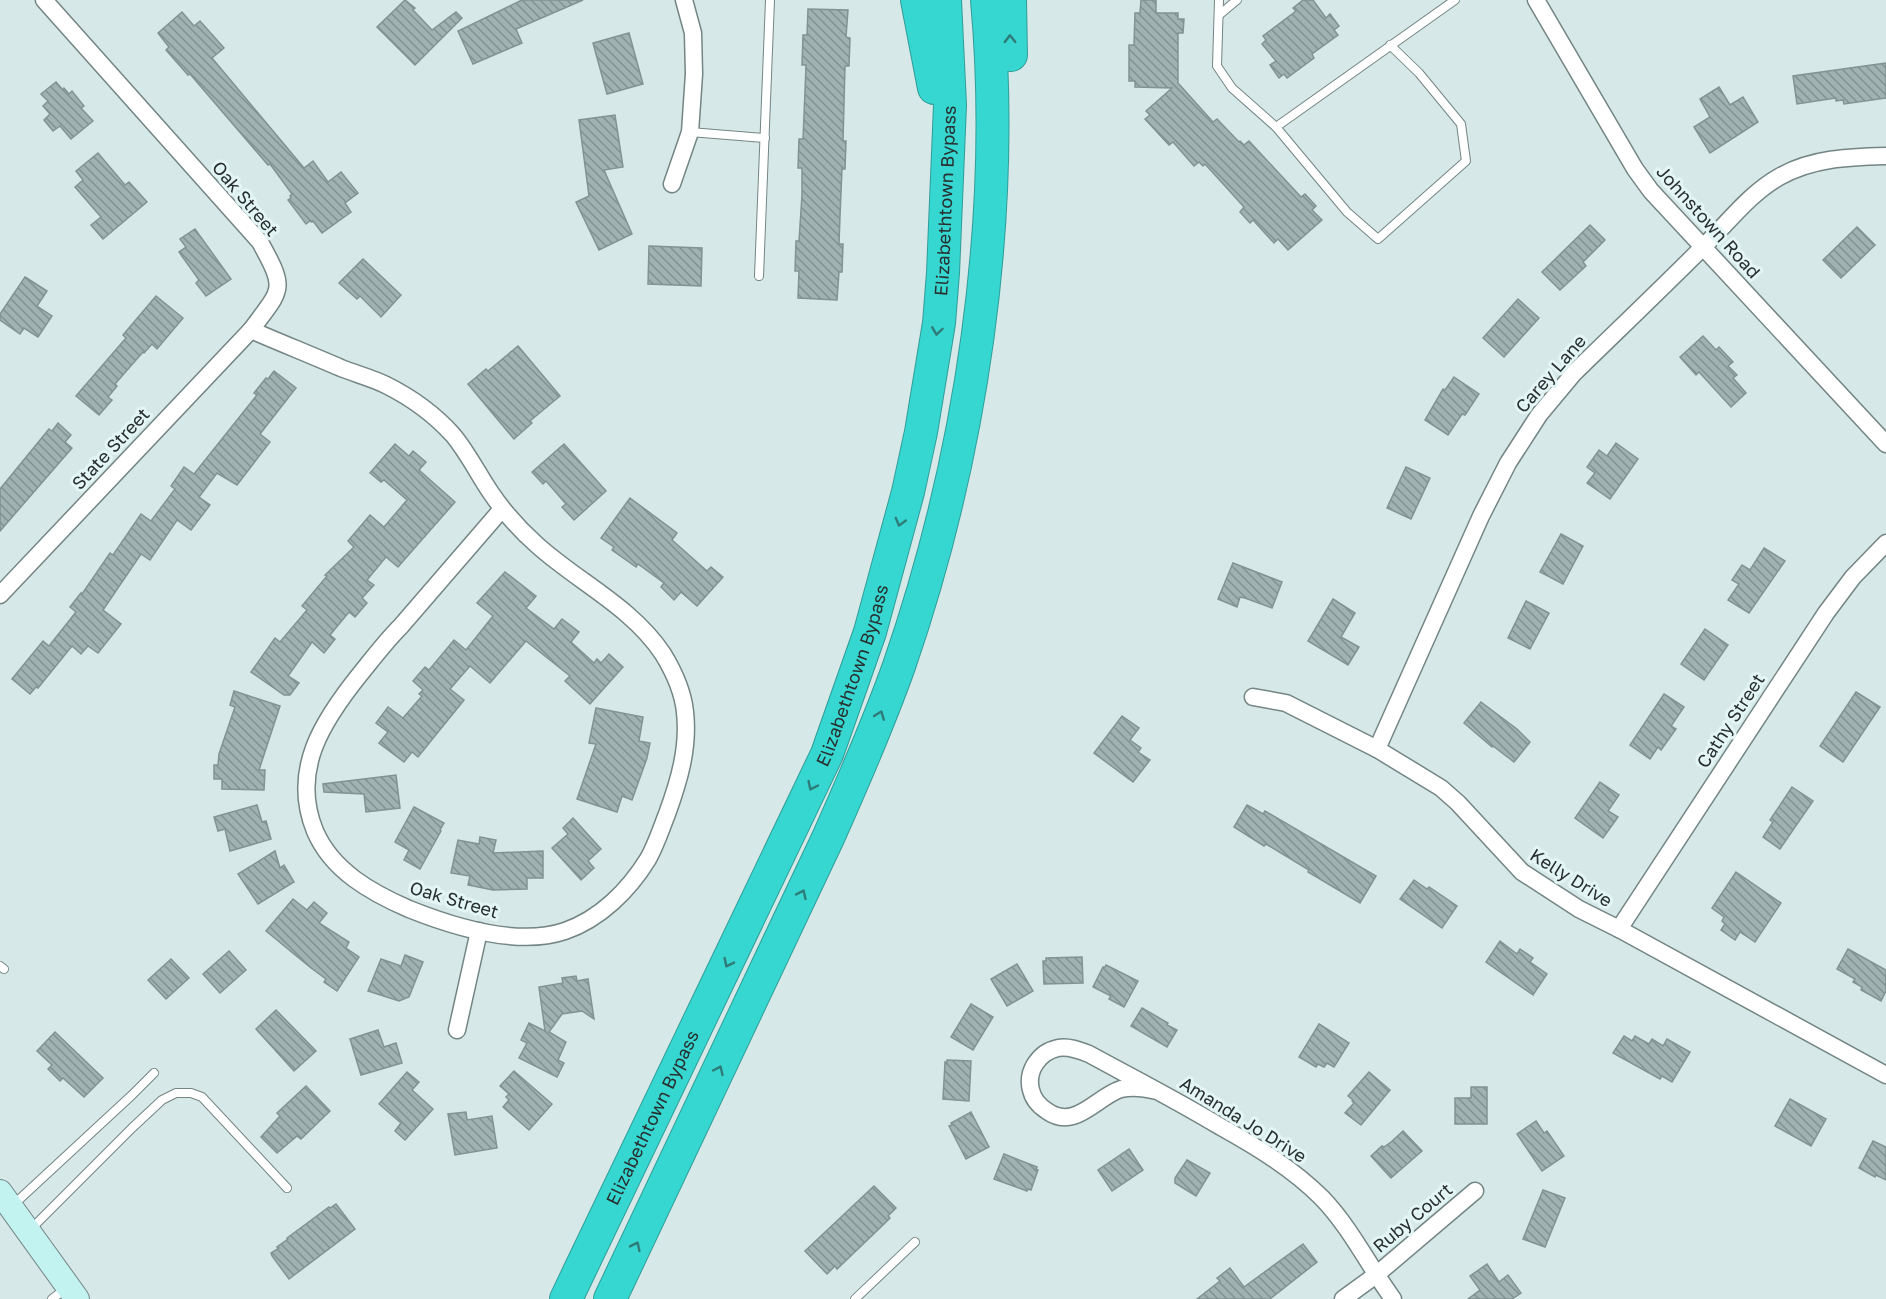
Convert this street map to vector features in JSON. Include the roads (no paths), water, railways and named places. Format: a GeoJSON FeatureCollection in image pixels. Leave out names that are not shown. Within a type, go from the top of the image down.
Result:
{"type":"FeatureCollection","features":[{"type":"Feature","properties":{"kind":"highway"},"geometry":{"type":"LineString","coordinates":[[917,0],[948,167]]}},
{"type":"Feature","properties":{"kind":"highway","name":"Elizabethtown Bypass"},"geometry":{"type":"LineString","coordinates":[[566,1299],[822,764],[870,632],[908,492],[930,384],[939,323],[950,105],[945,0]]}},
{"type":"Feature","properties":{"kind":"highway","name":"Elizabethtown Bypass"},"geometry":{"type":"LineString","coordinates":[[610,1299],[828,838],[865,753],[899,667],[936,545],[954,471],[975,353],[983,287],[991,154],[987,0]]}},
{"type":"Feature","properties":{"kind":"highway"},"geometry":{"type":"LineString","coordinates":[[988,221],[1011,101],[1010,0]]}},
{"type":"Feature","properties":{"kind":"street","name":"Oak Street"},"geometry":{"type":"LineString","coordinates":[[44,0],[260,242],[274,267],[278,287],[276,295],[251,330],[387,385],[422,407],[452,434],[502,509],[537,545],[625,613],[652,639],[663,655],[681,690],[686,731],[681,772],[676,791],[658,837],[648,859],[610,904],[568,930],[550,934],[513,936],[479,931],[428,917],[396,903],[363,885],[334,861],[314,829],[309,811],[307,772],[311,753],[329,714],[385,642],[502,509]]}},
{"type":"Feature","properties":{"kind":"street"},"geometry":{"type":"LineString","coordinates":[[672,184],[690,132],[695,55],[693,33],[684,0]]}},
{"type":"Feature","properties":{"kind":"street","name":"Johnstown Road"},"geometry":{"type":"LineString","coordinates":[[1536,0],[1635,169],[1651,191],[1886,444]]}},
{"type":"Feature","properties":{"kind":"street","name":"Carey Lane"},"geometry":{"type":"LineString","coordinates":[[1377,749],[1481,516],[1508,464],[1539,415],[1574,373],[1761,189],[1780,176],[1825,160],[1886,156]]}},
{"type":"Feature","properties":{"kind":"street","name":"State Street"},"geometry":{"type":"LineString","coordinates":[[0,595],[251,330]]}},
{"type":"Feature","properties":{"kind":"street","name":"Cathy Street"},"geometry":{"type":"LineString","coordinates":[[1619,929],[1826,613],[1853,577],[1886,543]]}},
{"type":"Feature","properties":{"kind":"street","name":"Kelly Drive"},"geometry":{"type":"LineString","coordinates":[[1253,696],[1286,703],[1377,749],[1441,788],[1458,803],[1522,872],[1579,909],[1886,1075]]}},
{"type":"Feature","properties":{"kind":"street"},"geometry":{"type":"LineString","coordinates":[[457,1030],[479,931]]}},
{"type":"Feature","properties":{"kind":"street","name":"Amanda Jo Drive"},"geometry":{"type":"LineString","coordinates":[[1157,1091],[1129,1087],[1118,1090],[1084,1112],[1060,1117],[1046,1111],[1034,1099],[1030,1088],[1030,1075],[1035,1063],[1045,1053],[1059,1048],[1074,1048],[1089,1054],[1157,1091],[1244,1139],[1305,1182],[1336,1214],[1393,1299]]}},
{"type":"Feature","properties":{"kind":"street","name":"Ruby Court"},"geometry":{"type":"LineString","coordinates":[[1343,1299],[1376,1275],[1475,1191]]}},
{"type":"Feature","properties":{"kind":"street"},"geometry":{"type":"LineString","coordinates":[[6,1200],[28,1231],[66,1295]]}},
{"type":"Feature","properties":{"kind":"lane"},"geometry":{"type":"LineString","coordinates":[[759,276],[770,0]]}},
{"type":"Feature","properties":{"kind":"lane"},"geometry":{"type":"LineString","coordinates":[[1219,0],[1217,66],[1232,88],[1276,127],[1347,212],[1378,239],[1466,161],[1461,124],[1419,73],[1390,45]]}},
{"type":"Feature","properties":{"kind":"lane"},"geometry":{"type":"LineString","coordinates":[[1219,15],[1237,0]]}},
{"type":"Feature","properties":{"kind":"lane"},"geometry":{"type":"LineString","coordinates":[[1276,127],[1455,0]]}},
{"type":"Feature","properties":{"kind":"lane"},"geometry":{"type":"LineString","coordinates":[[690,132],[765,138]]}},
{"type":"Feature","properties":{"kind":"lane"},"geometry":{"type":"LineString","coordinates":[[6,1200],[132,1095],[154,1073]]}},
{"type":"Feature","properties":{"kind":"lane"},"geometry":{"type":"LineString","coordinates":[[28,1231],[162,1100],[176,1093],[191,1093],[202,1097],[287,1188]]}},
{"type":"Feature","properties":{"kind":"lane"},"geometry":{"type":"LineString","coordinates":[[855,1299],[915,1242]]}}]}
